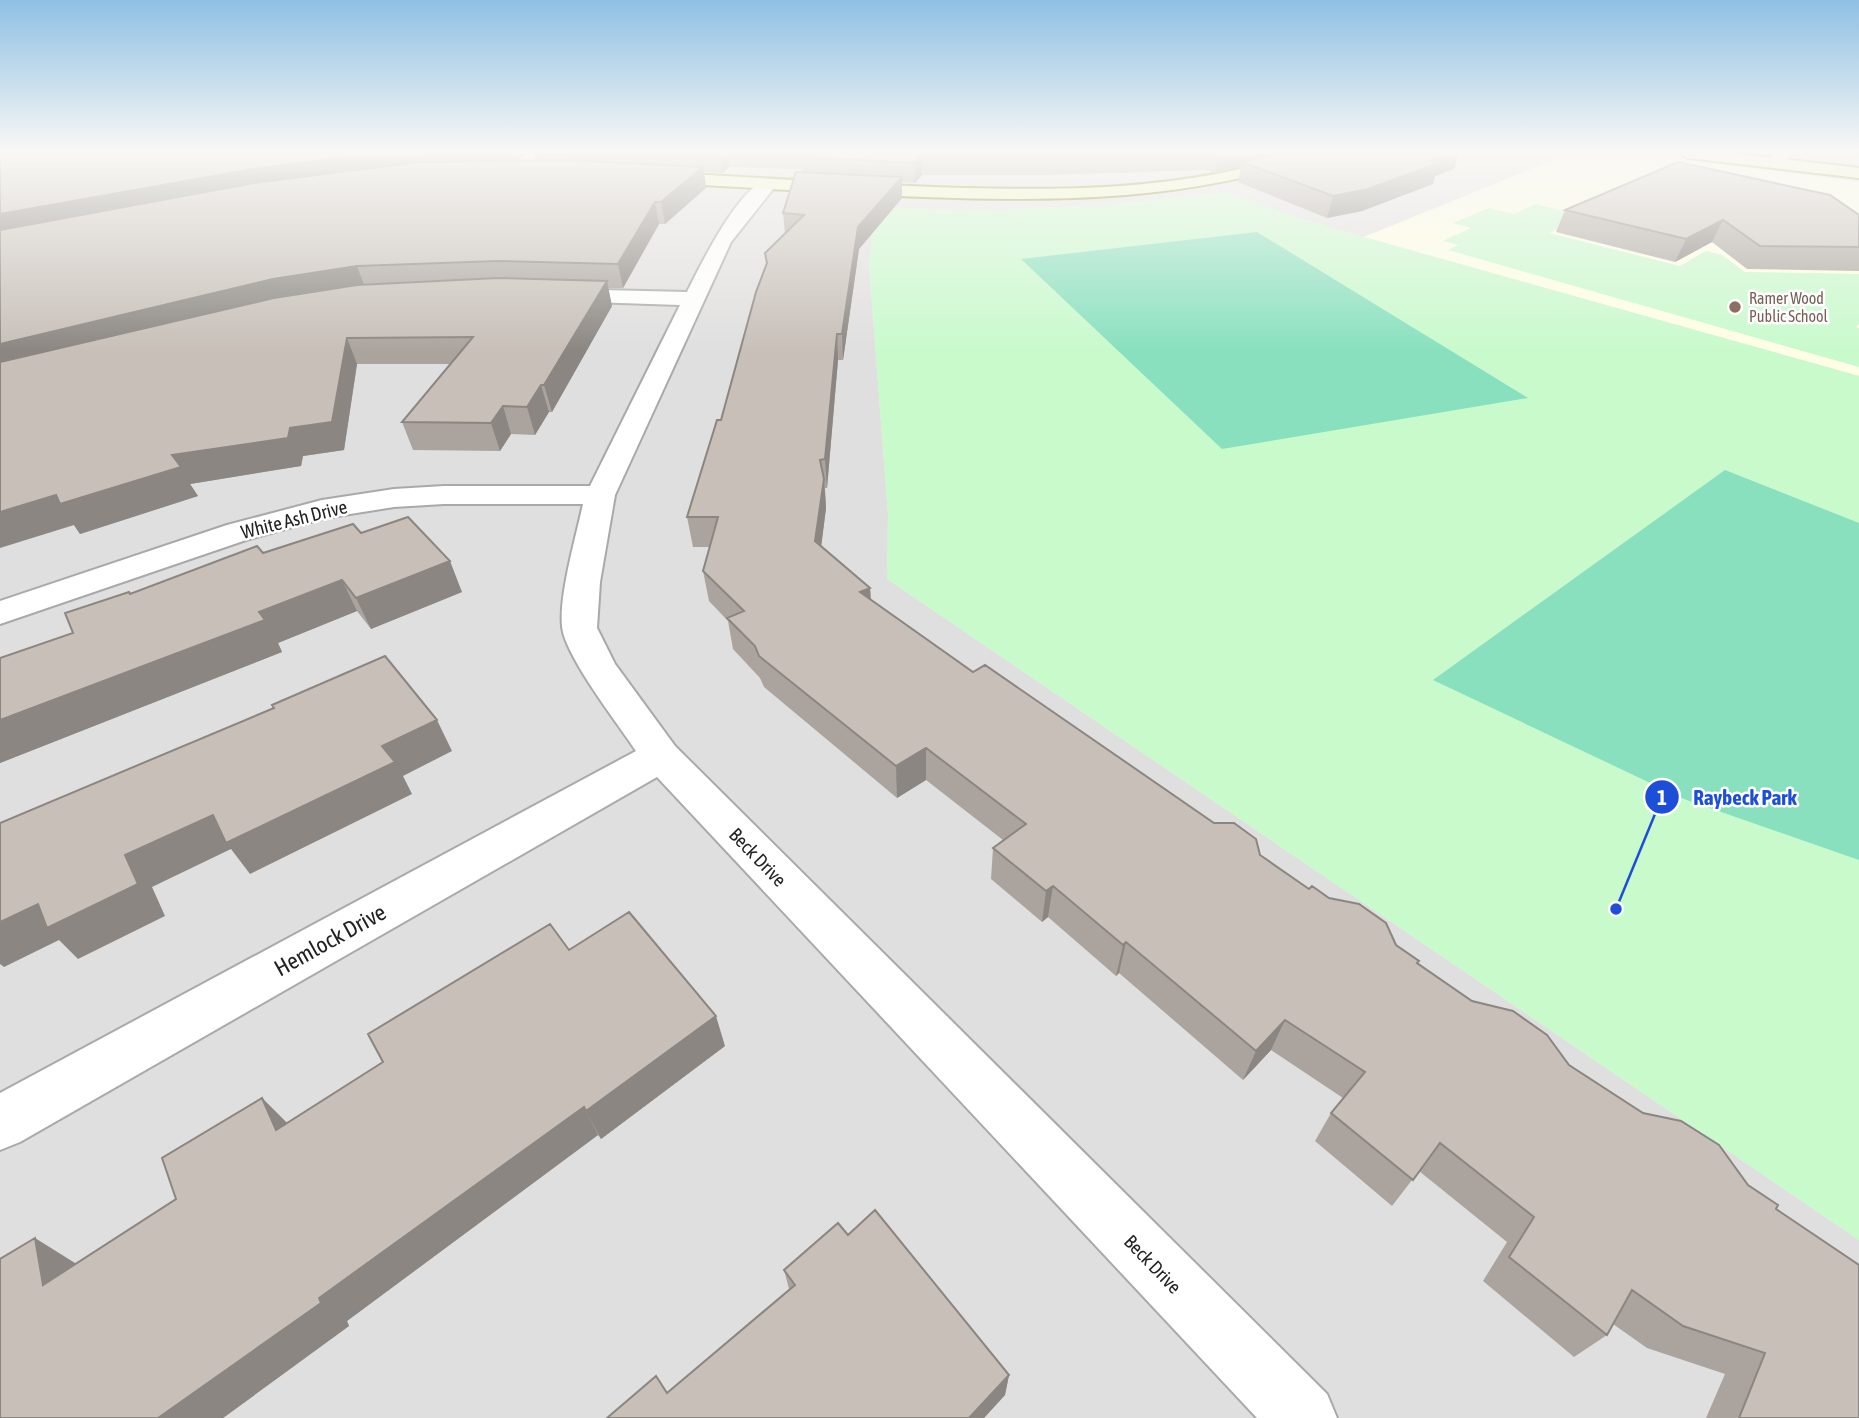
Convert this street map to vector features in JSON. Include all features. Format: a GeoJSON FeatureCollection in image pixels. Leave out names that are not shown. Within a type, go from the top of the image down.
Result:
{"type":"FeatureCollection","features":[{"type":"Feature","properties":{"kind":"street","name":"Beck Drive"},"geometry":{"type":"LineString","coordinates":[[739,219],[722,242],[600,495],[583,582],[579,628],[598,668],[661,756],[1303,1418]]}},
{"type":"Feature","properties":{"kind":"street"},"geometry":{"type":"LineString","coordinates":[[544,295],[694,299]]}},
{"type":"Feature","properties":{"kind":"street","name":"White Ash Drive"},"geometry":{"type":"LineString","coordinates":[[0,613],[238,532],[322,509],[444,495],[600,495]]}},
{"type":"Feature","properties":{"kind":"street","name":"Hemlock Drive"},"geometry":{"type":"LineString","coordinates":[[0,1123],[661,756]]}},
{"type":"Feature","properties":{"kind":"shaded area"},"geometry":{"type":"Polygon","coordinates":[[[0,219],[874,219],[869,265],[888,514],[887,579],[1859,1240],[1859,1418],[0,1418],[0,219]]]}},
{"type":"Feature","properties":{"kind":"shaded area"},"geometry":{"type":"Polygon","coordinates":[[[1303,219],[1408,219],[1364,237],[1303,219]]]}},
{"type":"Feature","properties":{"kind":"shaded area","name":"Ramer Wood Public School"},"geometry":{"type":"Polygon","coordinates":[[[1408,219],[1859,219],[1859,376],[1364,237],[1408,219]]]}},
{"type":"Feature","properties":{"kind":"green space"},"geometry":{"type":"Polygon","coordinates":[[[874,219],[1303,219],[1859,376],[1859,1240],[887,579],[888,514],[869,264],[874,219]]]}},
{"type":"Feature","properties":{"kind":"green space"},"geometry":{"type":"Polygon","coordinates":[[[1462,219],[1577,219],[1549,233],[1680,266],[1706,251],[1722,255],[1745,272],[1859,274],[1859,324],[1856,327],[1859,328],[1859,367],[1448,250],[1458,245],[1443,241],[1471,228],[1453,223],[1462,219]]]}},
{"type":"Feature","properties":{"kind":"green space"},"geometry":{"type":"Polygon","coordinates":[[[1257,232],[1528,398],[1222,449],[1021,259],[1257,232]]]}},
{"type":"Feature","properties":{"kind":"green space"},"geometry":{"type":"Polygon","coordinates":[[[1725,470],[1859,523],[1859,860],[1684,799],[1433,680],[1725,470]]]}},
{"type":"Feature","properties":{"kind":"building"},"geometry":{"type":"Polygon","coordinates":[[[59,219],[645,219],[618,264],[498,261],[357,266],[273,279],[0,344],[0,230],[59,219]]]}},
{"type":"Feature","properties":{"kind":"building"},"geometry":{"type":"Polygon","coordinates":[[[800,219],[865,219],[858,227],[842,334],[837,334],[825,459],[820,460],[824,479],[815,541],[870,588],[860,592],[973,672],[985,665],[1214,823],[1234,823],[1256,839],[1260,855],[1309,889],[1312,886],[1329,898],[1359,904],[1386,923],[1396,945],[1419,961],[1417,963],[1472,1001],[1513,1011],[1547,1035],[1569,1065],[1643,1113],[1681,1121],[1719,1145],[1748,1185],[1778,1205],[1776,1209],[1859,1265],[1859,1418],[1739,1418],[1765,1353],[1683,1326],[1632,1290],[1607,1335],[1509,1257],[1534,1217],[1440,1143],[1413,1180],[1331,1113],[1365,1072],[1285,1020],[1256,1051],[1126,942],[1123,945],[1053,886],[1046,891],[993,848],[1026,824],[926,748],[896,766],[759,656],[755,646],[727,618],[744,611],[703,571],[718,517],[687,517],[717,420],[721,420],[756,292],[767,263],[765,253],[800,219]]]}},
{"type":"Feature","properties":{"kind":"building"},"geometry":{"type":"Polygon","coordinates":[[[1603,219],[1859,219],[1859,247],[1760,246],[1723,220],[1686,239],[1603,219]]]}},
{"type":"Feature","properties":{"kind":"building"},"geometry":{"type":"Polygon","coordinates":[[[498,278],[607,281],[544,385],[541,385],[527,407],[503,406],[491,423],[402,422],[473,337],[347,338],[332,422],[290,428],[288,438],[172,455],[181,467],[60,504],[56,495],[0,512],[0,362],[274,298],[357,285],[498,278]]]}},
{"type":"Feature","properties":{"kind":"building"},"geometry":{"type":"Polygon","coordinates":[[[408,517],[450,561],[356,598],[342,580],[259,612],[265,620],[0,720],[0,658],[73,633],[65,613],[129,592],[130,594],[257,546],[263,553],[353,524],[361,533],[408,517]]]}},
{"type":"Feature","properties":{"kind":"building"},"geometry":{"type":"Polygon","coordinates":[[[385,656],[437,720],[382,746],[395,762],[226,843],[213,815],[125,855],[138,884],[47,928],[38,904],[0,922],[0,823],[274,708],[272,705],[385,656]]]}},
{"type":"Feature","properties":{"kind":"building"},"geometry":{"type":"Polygon","coordinates":[[[629,912],[716,1016],[586,1111],[584,1107],[319,1298],[321,1303],[158,1418],[0,1418],[0,1259],[35,1238],[43,1285],[176,1199],[162,1158],[262,1098],[276,1130],[383,1062],[368,1034],[550,924],[569,950],[629,912]]]}},
{"type":"Feature","properties":{"kind":"building"},"geometry":{"type":"Polygon","coordinates":[[[875,1210],[1009,1375],[969,1418],[607,1418],[656,1376],[667,1393],[795,1285],[784,1270],[838,1223],[848,1235],[875,1210]]]}},
{"type":"Feature","properties":{"kind":"place","name":"Ramer Wood Public School"},"geometry":{"type":"Point","coordinates":[1735,307]}},
{"type":"Feature","properties":{"kind":"place","name":"Raybeck Park"},"geometry":{"type":"Point","coordinates":[1616,909]}}]}
